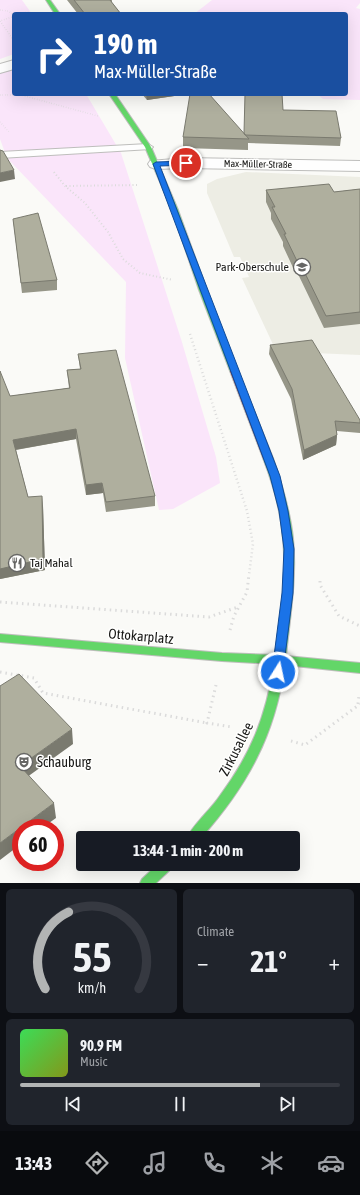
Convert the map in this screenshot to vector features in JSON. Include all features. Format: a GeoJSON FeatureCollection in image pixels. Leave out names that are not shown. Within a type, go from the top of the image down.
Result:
{"type":"FeatureCollection","features":[{"type":"Feature","properties":{"kind":"main road"},"geometry":{"type":"LineString","coordinates":[[48,0],[57,12]]}},
{"type":"Feature","properties":{"kind":"main road","name":"Zirkusallee"},"geometry":{"type":"LineString","coordinates":[[113,96],[148,147],[156,164],[275,476],[282,504],[289,549],[288,593],[280,660],[273,695],[262,732],[238,780],[199,831]]}},
{"type":"Feature","properties":{"kind":"main road","name":"Ottokarplatz"},"geometry":{"type":"LineString","coordinates":[[0,638],[222,657],[280,660],[360,668]]}},
{"type":"Feature","properties":{"kind":"main road"},"geometry":{"type":"LineString","coordinates":[[147,883],[160,871]]}},
{"type":"Feature","properties":{"kind":"street"},"geometry":{"type":"LineString","coordinates":[[0,69],[12,65]]}},
{"type":"Feature","properties":{"kind":"street","name":"Max-Müller-Straße"},"geometry":{"type":"LineString","coordinates":[[156,164],[186,163],[360,166]]}},
{"type":"Feature","properties":{"kind":"lane"},"geometry":{"type":"LineString","coordinates":[[0,155],[24,155],[148,147]]}},
{"type":"Feature","properties":{"kind":"path"},"geometry":{"type":"LineString","coordinates":[[0,10],[8,11],[12,13]]}},
{"type":"Feature","properties":{"kind":"path"},"geometry":{"type":"LineString","coordinates":[[12,17],[0,22],[12,39]]}},
{"type":"Feature","properties":{"kind":"path"},"geometry":{"type":"LineString","coordinates":[[0,95],[12,95]]}},
{"type":"Feature","properties":{"kind":"path"},"geometry":{"type":"LineString","coordinates":[[25,96],[100,117]]}},
{"type":"Feature","properties":{"kind":"path"},"geometry":{"type":"LineString","coordinates":[[0,122],[18,142],[24,155],[48,166],[65,186],[85,204],[108,232],[123,259],[140,273],[173,280],[175,288]]}},
{"type":"Feature","properties":{"kind":"path"},"geometry":{"type":"LineString","coordinates":[[65,186],[164,185]]}},
{"type":"Feature","properties":{"kind":"path"},"geometry":{"type":"LineString","coordinates":[[190,333],[247,511],[253,544],[247,592],[234,616],[222,657]]}},
{"type":"Feature","properties":{"kind":"path"},"geometry":{"type":"LineString","coordinates":[[319,578],[320,585],[340,616],[360,626]]}},
{"type":"Feature","properties":{"kind":"path"},"geometry":{"type":"LineString","coordinates":[[0,602],[209,617],[239,607]]}},
{"type":"Feature","properties":{"kind":"path"},"geometry":{"type":"LineString","coordinates":[[0,672],[34,678],[44,693],[207,723]]}},
{"type":"Feature","properties":{"kind":"path"},"geometry":{"type":"LineString","coordinates":[[305,745],[359,704]]}},
{"type":"Feature","properties":{"kind":"shaded area"},"geometry":{"type":"Polygon","coordinates":[[[0,0],[22,0],[31,12],[12,12],[12,55],[0,59],[0,0]]]}},
{"type":"Feature","properties":{"kind":"shaded area"},"geometry":{"type":"Polygon","coordinates":[[[212,0],[360,0],[360,3],[356,8],[360,9],[360,100],[323,99],[319,96],[348,96],[348,12],[197,12],[212,0]]]}},
{"type":"Feature","properties":{"kind":"shaded area"},"geometry":{"type":"Polygon","coordinates":[[[12,67],[12,96],[87,96],[121,153],[181,339],[216,457],[220,483],[173,509],[159,510],[125,358],[126,282],[7,158],[0,139],[0,71],[12,67]]]}},
{"type":"Feature","properties":{"kind":"shaded area","name":"Park-Oberschule"},"geometry":{"type":"Polygon","coordinates":[[[246,172],[360,177],[360,355],[291,352],[277,353],[242,278],[249,277],[240,257],[234,257],[207,193],[207,184],[217,179],[246,172]]]}},
{"type":"Feature","properties":{"kind":"building"},"geometry":{"type":"Polygon","coordinates":[[[74,0],[110,0],[119,12],[83,12],[74,0]]]}},
{"type":"Feature","properties":{"kind":"building"},"geometry":{"type":"Polygon","coordinates":[[[190,96],[211,96],[249,139],[183,137],[190,96]]]}},
{"type":"Feature","properties":{"kind":"building"},"geometry":{"type":"Polygon","coordinates":[[[245,96],[282,96],[283,110],[336,111],[341,138],[245,135],[245,96]]]}},
{"type":"Feature","properties":{"kind":"building"},"geometry":{"type":"Polygon","coordinates":[[[0,150],[3,151],[14,170],[0,173],[0,150]]]}},
{"type":"Feature","properties":{"kind":"building"},"geometry":{"type":"Polygon","coordinates":[[[329,184],[334,192],[360,189],[360,312],[326,316],[284,234],[286,234],[272,207],[275,207],[266,190],[329,184]]]}},
{"type":"Feature","properties":{"kind":"building"},"geometry":{"type":"Polygon","coordinates":[[[38,213],[57,280],[21,283],[13,219],[38,213]]]}},
{"type":"Feature","properties":{"kind":"building"},"geometry":{"type":"Polygon","coordinates":[[[312,340],[360,420],[360,423],[335,421],[337,435],[304,450],[292,389],[270,345],[312,340]]]}},
{"type":"Feature","properties":{"kind":"building"},"geometry":{"type":"Polygon","coordinates":[[[116,350],[155,496],[106,502],[102,483],[86,485],[76,429],[13,440],[28,497],[42,496],[43,559],[0,569],[0,371],[10,396],[70,388],[67,370],[81,369],[78,354],[116,350]]]}},
{"type":"Feature","properties":{"kind":"building","name":"Schauburg"},"geometry":{"type":"Polygon","coordinates":[[[19,674],[72,729],[20,766],[54,803],[32,819],[12,819],[12,834],[0,843],[0,686],[19,674]]]}},
{"type":"Feature","properties":{"kind":"traffic: fast"},"geometry":{"type":"LineString","coordinates":[[48,0],[57,12]]}},
{"type":"Feature","properties":{"kind":"traffic: fast"},"geometry":{"type":"LineString","coordinates":[[113,96],[148,147],[175,210],[203,290],[234,371]]}},
{"type":"Feature","properties":{"kind":"traffic: fast"},"geometry":{"type":"LineString","coordinates":[[199,831],[223,801],[250,760],[267,722],[276,687],[287,595],[289,550],[287,527],[282,503],[268,458]]}},
{"type":"Feature","properties":{"kind":"traffic: fast"},"geometry":{"type":"LineString","coordinates":[[0,638],[222,657],[280,660],[360,668]]}},
{"type":"Feature","properties":{"kind":"traffic: fast"},"geometry":{"type":"LineString","coordinates":[[147,883],[160,871]]}},
{"type":"Feature","properties":{"kind":"traffic: jam"},"geometry":{"type":"LineString","coordinates":[[234,371],[268,458]]}},
{"type":"Feature","properties":{"kind":"place","name":"Park-Oberschule"},"geometry":{"type":"Point","coordinates":[302,267]}},
{"type":"Feature","properties":{"kind":"place","name":"Taj Mahal"},"geometry":{"type":"Point","coordinates":[17,563]}},
{"type":"Feature","properties":{"kind":"place","name":"Schauburg"},"geometry":{"type":"Point","coordinates":[24,762]}},
{"type":"Feature","properties":{"kind":"route"},"geometry":{"type":"LineString","coordinates":[[186,163],[156,164],[175,210],[186,245],[275,476],[284,511],[289,549],[288,593],[278,672]]}}]}
